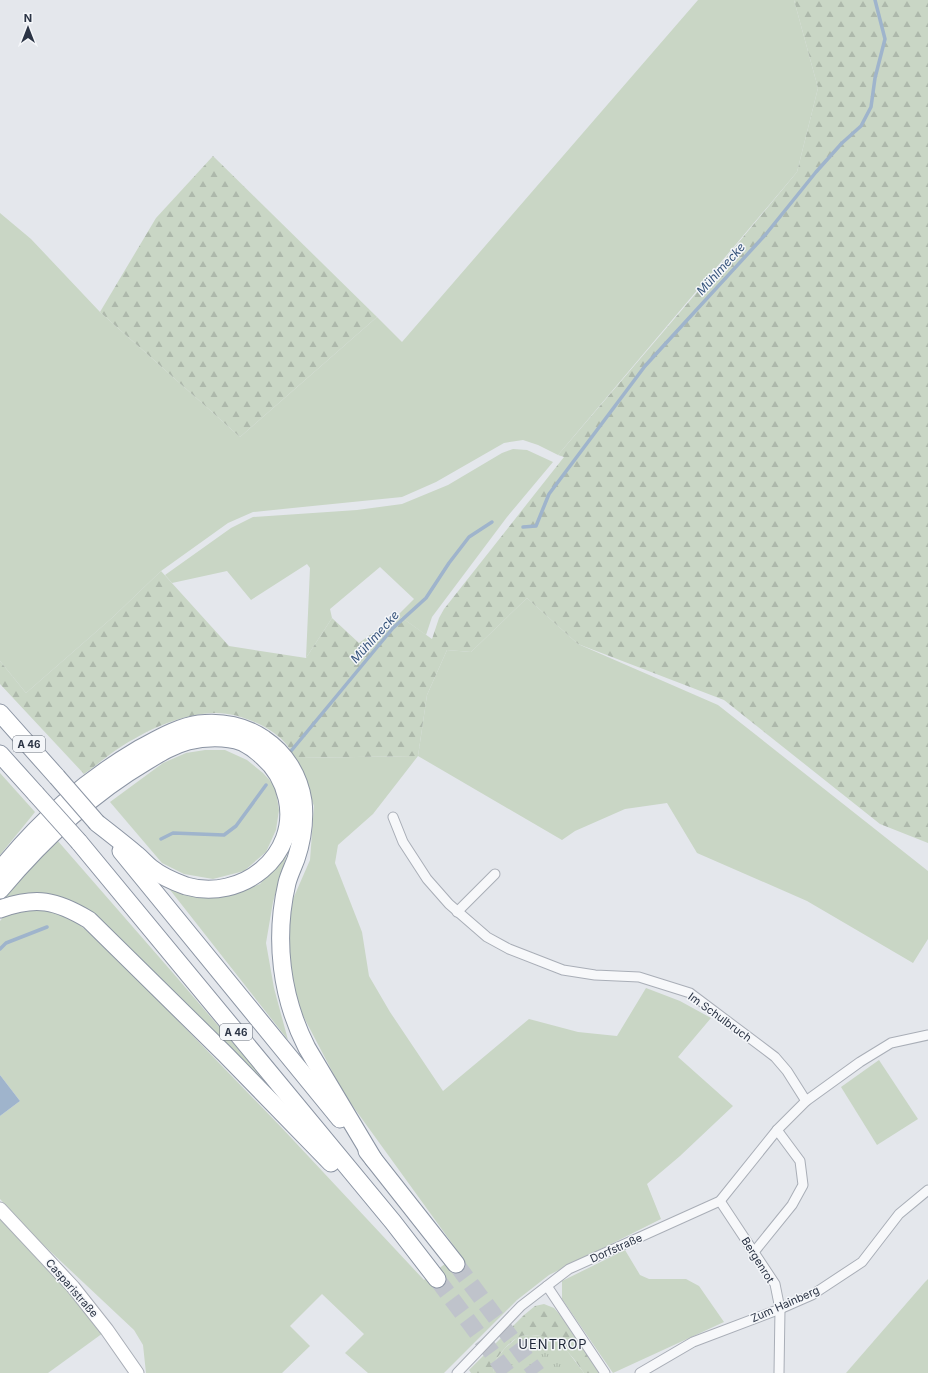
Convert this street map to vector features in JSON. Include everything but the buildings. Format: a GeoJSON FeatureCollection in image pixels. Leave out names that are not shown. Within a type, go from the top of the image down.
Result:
{"type":"FeatureCollection","features":[{"type":"Feature","properties":{"kind":"highway","name":"A 46"},"geometry":{"type":"LineString","coordinates":[[0,713],[97,823],[374,1160],[456,1264]]}},
{"type":"Feature","properties":{"kind":"highway"},"geometry":{"type":"LineString","coordinates":[[0,870],[22,844],[75,793],[127,756],[181,728],[199,724],[231,725],[260,736],[272,744],[289,763],[300,786],[304,816],[301,839],[285,895],[281,932],[282,965],[288,1002],[307,1048],[374,1160]]}},
{"type":"Feature","properties":{"kind":"highway"},"geometry":{"type":"LineString","coordinates":[[0,890],[49,836],[82,807],[129,771],[167,750],[188,741],[202,738],[221,738],[241,742],[251,747],[275,769],[285,789],[288,801],[287,828],[282,843],[274,858],[263,870],[249,879],[236,885],[218,889],[186,886],[163,875],[152,869],[142,859],[97,823]]}},
{"type":"Feature","properties":{"kind":"highway","name":"A 46"},"geometry":{"type":"LineString","coordinates":[[0,754],[79,842],[393,1222],[437,1278]]}},
{"type":"Feature","properties":{"kind":"highway"},"geometry":{"type":"LineString","coordinates":[[0,909],[31,901],[46,902],[74,911],[89,920],[226,1054],[336,1168],[393,1222]]}},
{"type":"Feature","properties":{"kind":"main road","name":"Casparistraße"},"geometry":{"type":"LineString","coordinates":[[0,1209],[73,1287],[107,1330],[137,1373]]}},
{"type":"Feature","properties":{"kind":"street","name":"Im Schulbruch"},"geometry":{"type":"LineString","coordinates":[[394,817],[403,842],[427,879],[457,912],[487,937],[509,949],[563,970],[594,975],[639,977],[690,993],[775,1058],[787,1071],[806,1101]]}},
{"type":"Feature","properties":{"kind":"street"},"geometry":{"type":"LineString","coordinates":[[457,912],[496,874]]}},
{"type":"Feature","properties":{"kind":"street","name":"Dorfstraße"},"geometry":{"type":"LineString","coordinates":[[457,1373],[521,1306],[569,1269],[720,1201],[777,1130],[806,1101],[860,1062],[891,1043],[928,1035]]}},
{"type":"Feature","properties":{"kind":"street"},"geometry":{"type":"LineString","coordinates":[[754,1252],[792,1205],[803,1185],[800,1161],[777,1130]]}},
{"type":"Feature","properties":{"kind":"street","name":"Zum Hainberg"},"geometry":{"type":"LineString","coordinates":[[640,1373],[694,1342],[812,1295],[862,1262],[899,1214],[928,1190]]}},
{"type":"Feature","properties":{"kind":"street","name":"Bergenrot"},"geometry":{"type":"LineString","coordinates":[[720,1201],[774,1284],[780,1309],[779,1373]]}},
{"type":"Feature","properties":{"kind":"street"},"geometry":{"type":"LineString","coordinates":[[547,1286],[605,1373]]}},
{"type":"Feature","properties":{"kind":"green space"},"geometry":{"type":"Polygon","coordinates":[[[698,0],[794,0],[818,88],[797,172],[558,455],[538,445],[523,440],[504,443],[436,482],[402,497],[253,512],[228,523],[161,571],[113,617],[26,693],[0,661],[0,213],[31,239],[100,312],[240,437],[377,317],[402,342],[698,0]]]}},
{"type":"Feature","properties":{"kind":"green space"},"geometry":{"type":"Polygon","coordinates":[[[794,0],[928,0],[928,843],[880,824],[724,700],[578,644],[527,598],[471,652],[447,650],[427,695],[418,756],[295,758],[281,738],[264,727],[234,715],[214,713],[183,718],[152,729],[121,747],[84,774],[0,684],[0,661],[26,693],[113,617],[161,571],[229,646],[306,658],[332,618],[359,643],[398,615],[432,639],[439,618],[444,609],[564,457],[558,455],[710,277],[797,172],[818,88],[794,0]]]}},
{"type":"Feature","properties":{"kind":"green space"},"geometry":{"type":"Polygon","coordinates":[[[213,156],[377,317],[240,437],[100,312],[156,218],[213,156]]]}},
{"type":"Feature","properties":{"kind":"green space"},"geometry":{"type":"Polygon","coordinates":[[[513,449],[527,450],[553,462],[507,517],[432,617],[426,635],[398,615],[414,599],[380,567],[330,609],[332,618],[306,658],[310,568],[307,564],[251,600],[227,571],[172,583],[165,575],[231,528],[253,517],[357,510],[402,504],[448,485],[502,453],[513,449]]]}},
{"type":"Feature","properties":{"kind":"green space"},"geometry":{"type":"Polygon","coordinates":[[[527,598],[578,644],[718,705],[928,871],[928,939],[913,963],[807,901],[697,853],[667,803],[625,809],[575,831],[562,840],[418,756],[427,695],[447,650],[471,652],[527,598]]]}},
{"type":"Feature","properties":{"kind":"green space"},"geometry":{"type":"Polygon","coordinates":[[[205,750],[225,750],[247,760],[263,773],[275,786],[279,810],[276,830],[266,852],[244,871],[213,879],[184,874],[162,863],[110,802],[163,763],[186,753],[205,750]]]}},
{"type":"Feature","properties":{"kind":"green space"},"geometry":{"type":"Polygon","coordinates":[[[418,756],[373,814],[338,845],[335,863],[362,932],[369,976],[390,1012],[443,1091],[529,1019],[578,1032],[617,1036],[646,988],[680,1001],[711,1018],[678,1057],[733,1106],[680,1156],[647,1184],[661,1219],[549,1275],[517,1300],[444,1373],[368,1373],[345,1353],[364,1334],[322,1294],[290,1326],[310,1346],[282,1373],[146,1373],[143,1345],[134,1330],[35,1237],[0,1199],[0,1116],[20,1101],[0,1075],[0,921],[5,915],[41,909],[71,918],[108,948],[281,1127],[424,1280],[459,1253],[344,1094],[299,1008],[286,950],[293,899],[310,860],[314,806],[295,758],[418,756]]]}},
{"type":"Feature","properties":{"kind":"green space"},"geometry":{"type":"Polygon","coordinates":[[[0,773],[35,812],[0,855],[0,773]]]}},
{"type":"Feature","properties":{"kind":"green space"},"geometry":{"type":"Polygon","coordinates":[[[57,840],[293,1113],[97,921],[0,901],[57,840]]]}},
{"type":"Feature","properties":{"kind":"green space"},"geometry":{"type":"Polygon","coordinates":[[[287,854],[273,902],[266,943],[274,988],[288,1040],[167,886],[192,896],[222,897],[260,884],[287,854]]]}},
{"type":"Feature","properties":{"kind":"green space"},"geometry":{"type":"Polygon","coordinates":[[[879,1060],[918,1119],[877,1145],[841,1087],[879,1060]]]}},
{"type":"Feature","properties":{"kind":"green space"},"geometry":{"type":"Polygon","coordinates":[[[0,1218],[72,1293],[103,1333],[48,1373],[0,1373],[0,1218]]]}},
{"type":"Feature","properties":{"kind":"green space"},"geometry":{"type":"Polygon","coordinates":[[[625,1250],[640,1275],[649,1279],[686,1279],[699,1286],[724,1322],[613,1373],[562,1299],[562,1281],[625,1250]]]}},
{"type":"Feature","properties":{"kind":"green space"},"geometry":{"type":"Polygon","coordinates":[[[928,1279],[928,1373],[846,1373],[925,1282],[928,1279]]]}},
{"type":"Feature","properties":{"kind":"green space"},"geometry":{"type":"Polygon","coordinates":[[[544,1304],[554,1308],[561,1316],[600,1373],[584,1373],[569,1353],[551,1339],[543,1336],[526,1335],[515,1339],[501,1352],[493,1364],[494,1373],[471,1373],[469,1370],[524,1315],[535,1306],[544,1304]]]}},
{"type":"Feature","properties":{"kind":"green space"},"geometry":{"type":"Polygon","coordinates":[[[519,1336],[543,1336],[562,1344],[584,1373],[494,1373],[493,1364],[505,1348],[519,1336]]]}},
{"type":"Feature","properties":{"kind":"green space"},"geometry":{"type":"Polygon","coordinates":[[[529,1343],[543,1347],[552,1352],[567,1373],[503,1373],[506,1360],[516,1349],[529,1343]]]}},
{"type":"Feature","properties":{"kind":"water"},"geometry":{"type":"Polygon","coordinates":[[[0,1075],[20,1101],[0,1116],[0,1075]]]}},
{"type":"Feature","properties":{"kind":"waterway","name":"Mühlmecke"},"geometry":{"type":"LineString","coordinates":[[523,527],[536,526],[549,494],[645,366],[766,234],[816,172],[842,143],[861,126],[871,107],[875,78],[885,39],[875,0]]}},
{"type":"Feature","properties":{"kind":"waterway","name":"Mühlmecke"},"geometry":{"type":"LineString","coordinates":[[291,751],[393,628],[426,598],[449,563],[469,537],[492,522]]}},
{"type":"Feature","properties":{"kind":"waterway","name":"Mühlmecke"},"geometry":{"type":"LineString","coordinates":[[161,839],[173,833],[224,835],[236,826],[266,785]]}},
{"type":"Feature","properties":{"kind":"waterway","name":"Mühlmecke"},"geometry":{"type":"LineString","coordinates":[[0,949],[6,943],[47,927]]}},
{"type":"Feature","properties":{"kind":"tunnel"},"geometry":{"type":"LineString","coordinates":[[456,1264],[537,1373]]}},
{"type":"Feature","properties":{"kind":"tunnel"},"geometry":{"type":"LineString","coordinates":[[437,1279],[507,1373]]}},
{"type":"Feature","properties":{"kind":"district","name":"UENTROP"},"geometry":{"type":"Point","coordinates":[553,1344]}}]}
